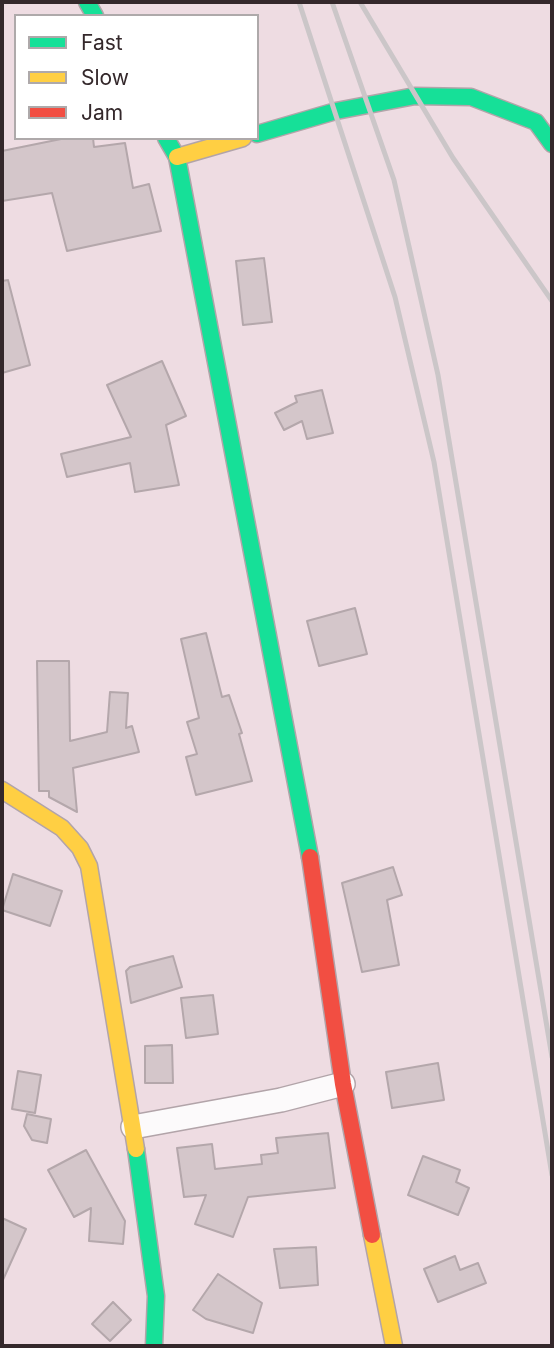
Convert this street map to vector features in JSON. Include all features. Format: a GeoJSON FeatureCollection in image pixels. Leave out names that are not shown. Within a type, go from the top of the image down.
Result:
{"type":"FeatureCollection","features":[{"type":"Feature","properties":{"kind":"main road"},"geometry":{"type":"LineString","coordinates":[[259,133],[336,111],[415,96],[471,97],[536,122],[552,144]]}},
{"type":"Feature","properties":{"kind":"main road"},"geometry":{"type":"LineString","coordinates":[[167,140],[177,158],[303,812],[343,1084],[394,1346]]}},
{"type":"Feature","properties":{"kind":"main road"},"geometry":{"type":"LineString","coordinates":[[177,158],[236,140]]}},
{"type":"Feature","properties":{"kind":"main road"},"geometry":{"type":"LineString","coordinates":[[2,790],[62,828],[80,848],[89,866],[148,1219],[156,1296],[154,1346]]}},
{"type":"Feature","properties":{"kind":"street"},"geometry":{"type":"LineString","coordinates":[[134,1127],[281,1100],[343,1084]]}},
{"type":"Feature","properties":{"kind":"building"},"geometry":{"type":"Polygon","coordinates":[[[56,140],[93,140],[94,147],[125,143],[133,188],[149,184],[161,231],[67,251],[52,193],[2,201],[2,151],[56,140]]]}},
{"type":"Feature","properties":{"kind":"building"},"geometry":{"type":"Polygon","coordinates":[[[264,258],[272,322],[243,325],[236,261],[264,258]]]}},
{"type":"Feature","properties":{"kind":"building"},"geometry":{"type":"Polygon","coordinates":[[[8,280],[30,365],[2,373],[2,281],[8,280]]]}},
{"type":"Feature","properties":{"kind":"building"},"geometry":{"type":"Polygon","coordinates":[[[162,361],[186,416],[166,425],[179,485],[135,492],[130,463],[67,477],[61,454],[131,437],[107,385],[162,361]]]}},
{"type":"Feature","properties":{"kind":"building"},"geometry":{"type":"Polygon","coordinates":[[[322,390],[333,433],[307,439],[302,421],[284,430],[275,413],[297,402],[295,396],[322,390]]]}},
{"type":"Feature","properties":{"kind":"building"},"geometry":{"type":"Polygon","coordinates":[[[355,608],[367,654],[319,666],[307,621],[355,608]]]}},
{"type":"Feature","properties":{"kind":"building"},"geometry":{"type":"Polygon","coordinates":[[[206,633],[222,697],[229,695],[242,733],[239,734],[252,781],[196,795],[186,757],[197,754],[187,722],[199,718],[181,639],[206,633]]]}},
{"type":"Feature","properties":{"kind":"building"},"geometry":{"type":"Polygon","coordinates":[[[37,661],[69,661],[70,741],[107,732],[110,692],[128,693],[126,728],[132,726],[139,752],[73,768],[77,812],[49,797],[49,791],[39,791],[37,661]]]}},
{"type":"Feature","properties":{"kind":"building"},"geometry":{"type":"Polygon","coordinates":[[[393,867],[402,895],[387,900],[399,965],[362,972],[342,883],[393,867]]]}},
{"type":"Feature","properties":{"kind":"building"},"geometry":{"type":"Polygon","coordinates":[[[13,874],[62,891],[50,926],[2,910],[13,874]]]}},
{"type":"Feature","properties":{"kind":"building"},"geometry":{"type":"Polygon","coordinates":[[[173,956],[182,987],[131,1003],[126,971],[130,967],[173,956]]]}},
{"type":"Feature","properties":{"kind":"building"},"geometry":{"type":"Polygon","coordinates":[[[213,995],[218,1034],[186,1038],[181,998],[213,995]]]}},
{"type":"Feature","properties":{"kind":"building"},"geometry":{"type":"Polygon","coordinates":[[[172,1045],[173,1083],[145,1083],[145,1046],[172,1045]]]}},
{"type":"Feature","properties":{"kind":"building"},"geometry":{"type":"Polygon","coordinates":[[[438,1063],[444,1100],[392,1108],[386,1072],[438,1063]]]}},
{"type":"Feature","properties":{"kind":"building"},"geometry":{"type":"Polygon","coordinates":[[[18,1071],[41,1075],[35,1113],[12,1109],[18,1071]]]}},
{"type":"Feature","properties":{"kind":"building"},"geometry":{"type":"Polygon","coordinates":[[[27,1114],[51,1119],[47,1143],[32,1140],[24,1126],[27,1114]]]}},
{"type":"Feature","properties":{"kind":"building"},"geometry":{"type":"Polygon","coordinates":[[[328,1133],[335,1188],[248,1197],[233,1237],[195,1224],[206,1195],[184,1197],[177,1148],[212,1144],[215,1169],[262,1164],[261,1155],[278,1153],[276,1138],[328,1133]]]}},
{"type":"Feature","properties":{"kind":"building"},"geometry":{"type":"Polygon","coordinates":[[[86,1150],[125,1221],[123,1244],[89,1241],[91,1208],[74,1217],[48,1170],[86,1150]]]}},
{"type":"Feature","properties":{"kind":"building"},"geometry":{"type":"Polygon","coordinates":[[[423,1156],[460,1170],[456,1182],[469,1188],[458,1215],[408,1195],[423,1156]]]}},
{"type":"Feature","properties":{"kind":"building"},"geometry":{"type":"Polygon","coordinates":[[[2,1218],[26,1229],[2,1282],[2,1218]]]}},
{"type":"Feature","properties":{"kind":"building"},"geometry":{"type":"Polygon","coordinates":[[[316,1247],[318,1285],[280,1288],[274,1249],[316,1247]]]}},
{"type":"Feature","properties":{"kind":"building"},"geometry":{"type":"Polygon","coordinates":[[[455,1256],[460,1270],[478,1263],[486,1283],[438,1302],[424,1269],[455,1256]]]}},
{"type":"Feature","properties":{"kind":"building"},"geometry":{"type":"Polygon","coordinates":[[[218,1274],[262,1303],[253,1333],[206,1319],[193,1310],[218,1274]]]}},
{"type":"Feature","properties":{"kind":"building"},"geometry":{"type":"Polygon","coordinates":[[[113,1302],[131,1320],[110,1341],[92,1324],[113,1302]]]}},
{"type":"Feature","properties":{"kind":"railway"},"geometry":{"type":"LineString","coordinates":[[299,2],[395,297],[434,462],[552,1175]]}},
{"type":"Feature","properties":{"kind":"railway"},"geometry":{"type":"LineString","coordinates":[[332,2],[394,180],[438,375],[552,1057]]}},
{"type":"Feature","properties":{"kind":"railway"},"geometry":{"type":"LineString","coordinates":[[360,2],[453,158],[552,301]]}},
{"type":"Feature","properties":{"kind":"traffic: fast"},"geometry":{"type":"LineString","coordinates":[[87,2],[94,14]]}},
{"type":"Feature","properties":{"kind":"traffic: fast"},"geometry":{"type":"LineString","coordinates":[[259,133],[336,111],[415,96],[471,97],[536,122],[552,144]]}},
{"type":"Feature","properties":{"kind":"traffic: fast"},"geometry":{"type":"LineString","coordinates":[[167,140],[177,157],[310,857]]}},
{"type":"Feature","properties":{"kind":"traffic: fast"},"geometry":{"type":"LineString","coordinates":[[136,1149],[156,1296],[154,1346]]}},
{"type":"Feature","properties":{"kind":"traffic: slow"},"geometry":{"type":"LineString","coordinates":[[177,157],[236,140]]}},
{"type":"Feature","properties":{"kind":"traffic: slow"},"geometry":{"type":"LineString","coordinates":[[2,790],[62,828],[80,848],[89,866],[136,1149]]}},
{"type":"Feature","properties":{"kind":"traffic: slow"},"geometry":{"type":"LineString","coordinates":[[372,1235],[394,1346]]}},
{"type":"Feature","properties":{"kind":"traffic: jam"},"geometry":{"type":"LineString","coordinates":[[310,857],[343,1084],[372,1235]]}}]}
